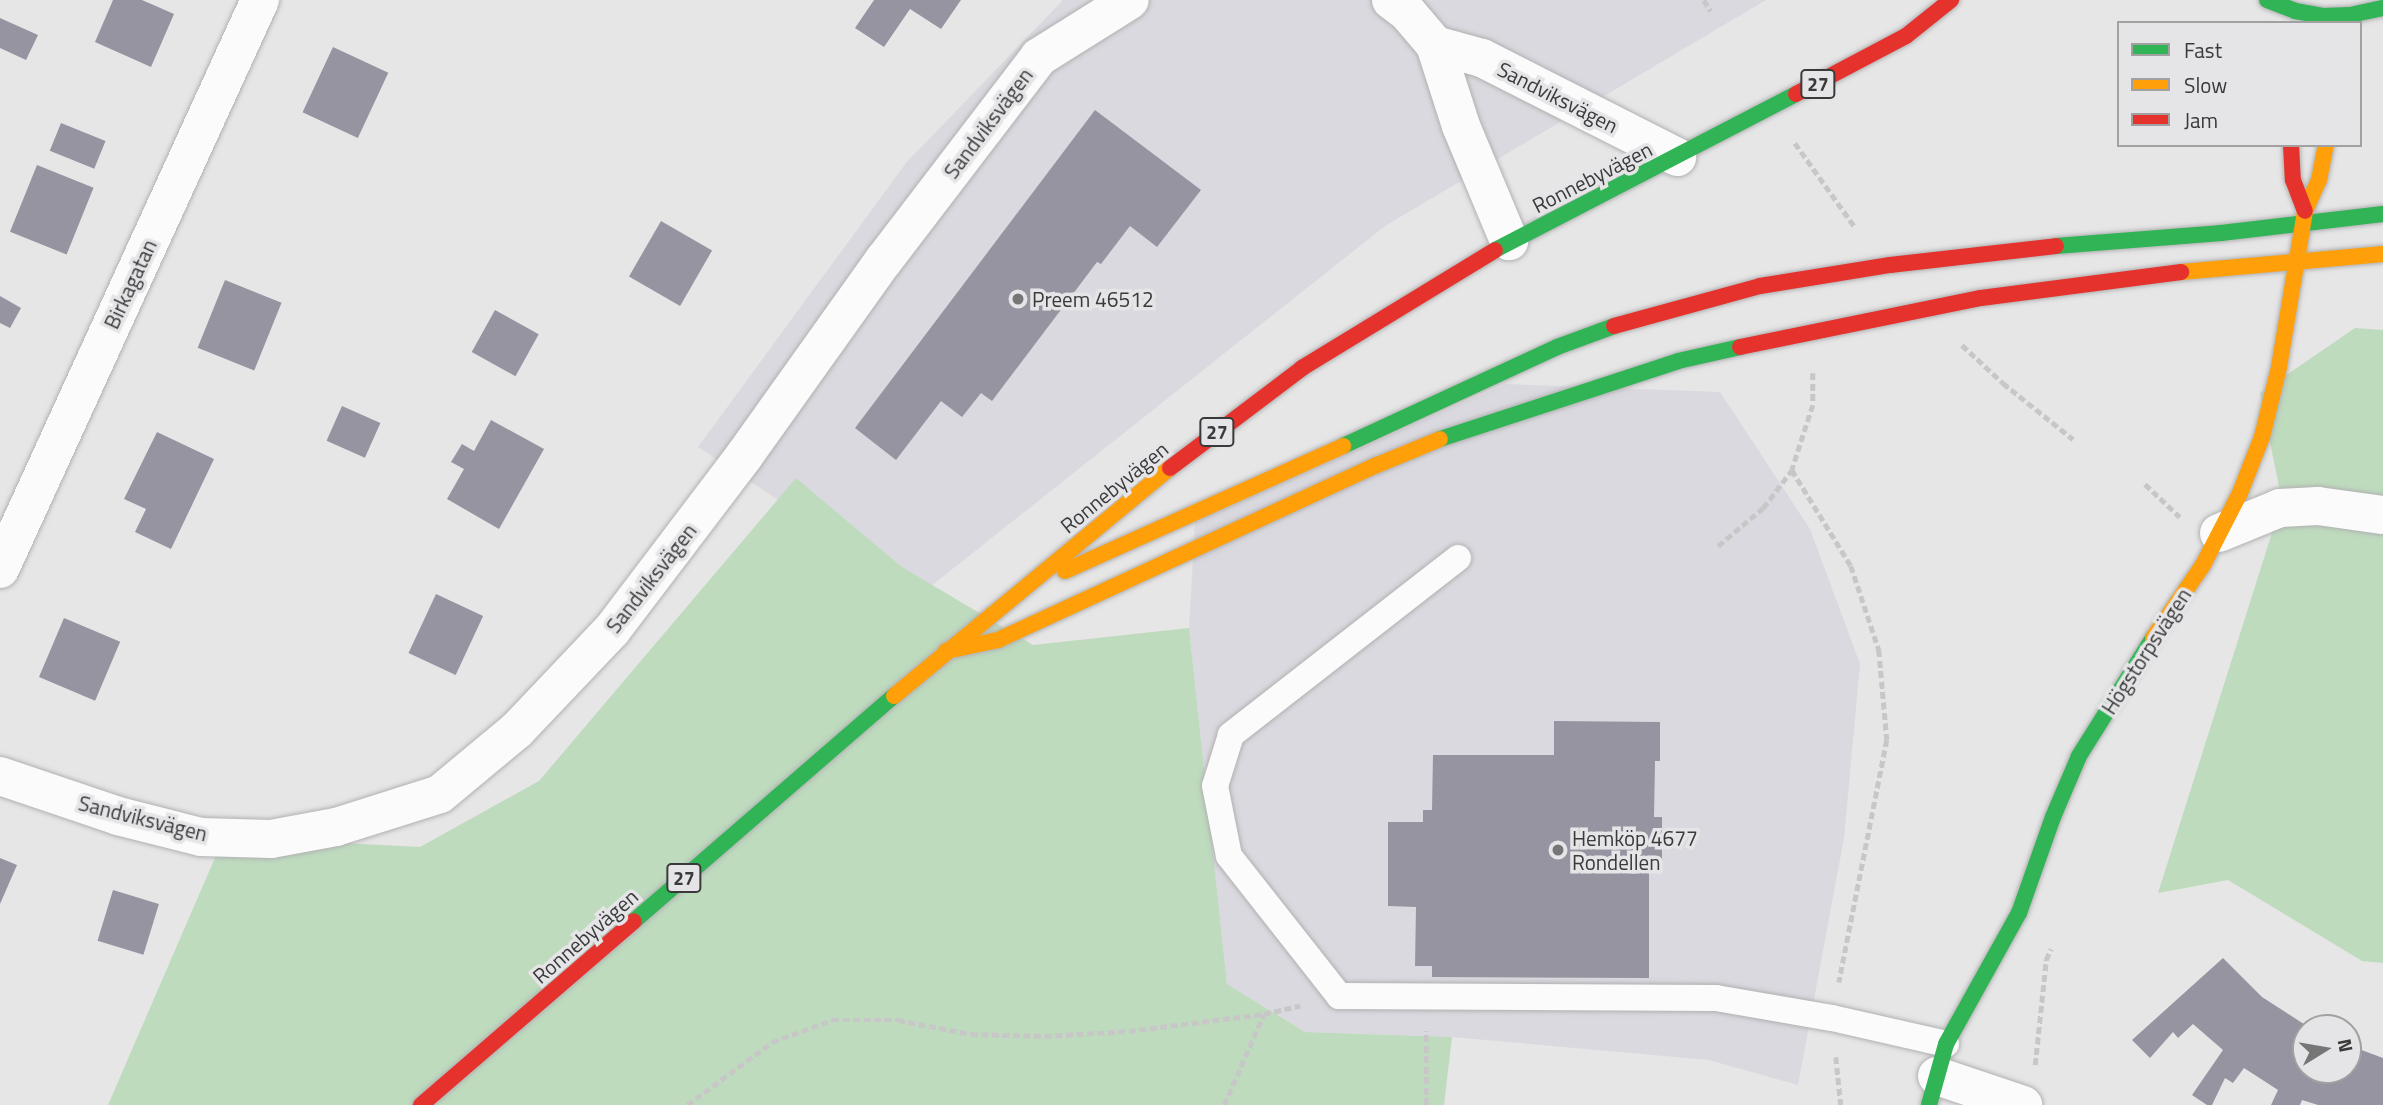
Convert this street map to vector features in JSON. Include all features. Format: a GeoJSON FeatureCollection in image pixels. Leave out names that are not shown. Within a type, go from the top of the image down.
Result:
{"type":"FeatureCollection","features":[{"type":"Feature","properties":{"kind":"main road","name":"Ronnebyvägen"},"geometry":{"type":"LineString","coordinates":[[421,1105],[946,651],[1163,474],[1302,368],[1509,241],[1540,228],[1906,36],[1951,0]]}},
{"type":"Feature","properties":{"kind":"main road"},"geometry":{"type":"LineString","coordinates":[[2277,10],[2362,19],[2383,8]]}},
{"type":"Feature","properties":{"kind":"main road","name":"Högstorpsvägen"},"geometry":{"type":"LineString","coordinates":[[2291,147],[2293,180],[2305,211]]}},
{"type":"Feature","properties":{"kind":"main road","name":"Högstorpsvägen"},"geometry":{"type":"LineString","coordinates":[[1937,1075],[2019,913],[2053,817],[2079,755],[2136,663],[2203,565],[2240,493],[2262,437],[2279,367],[2305,211],[2319,180],[2326,147]]}},
{"type":"Feature","properties":{"kind":"main road"},"geometry":{"type":"LineString","coordinates":[[1018,591],[1558,347],[1638,318],[1760,286],[1890,265],[2012,250],[2221,233],[2383,214]]}},
{"type":"Feature","properties":{"kind":"main road"},"geometry":{"type":"LineString","coordinates":[[946,651],[998,640],[1377,465],[1460,431],[1678,361],[1835,326],[1994,296],[2152,274],[2383,254]]}},
{"type":"Feature","properties":{"kind":"street","name":"Birkagatan"},"geometry":{"type":"LineString","coordinates":[[0,569],[260,0]]}},
{"type":"Feature","properties":{"kind":"street","name":"Sandviksvägen"},"geometry":{"type":"LineString","coordinates":[[0,776],[118,816],[201,836],[236,838],[271,839],[336,827],[440,794],[517,730],[612,630],[744,456],[884,260],[1039,57],[1130,0]]}},
{"type":"Feature","properties":{"kind":"street"},"geometry":{"type":"LineString","coordinates":[[1391,0],[1407,12],[1435,45],[1461,126],[1509,241]]}},
{"type":"Feature","properties":{"kind":"street","name":"Sandviksvägen"},"geometry":{"type":"LineString","coordinates":[[1435,45],[1482,58],[1677,157]]}},
{"type":"Feature","properties":{"kind":"street"},"geometry":{"type":"LineString","coordinates":[[2219,533],[2280,508],[2318,506],[2383,515]]}},
{"type":"Feature","properties":{"kind":"street"},"geometry":{"type":"LineString","coordinates":[[1937,1075],[2023,1105]]}},
{"type":"Feature","properties":{"kind":"lane"},"geometry":{"type":"LineString","coordinates":[[1458,558],[1231,735],[1215,786],[1230,856],[1339,996],[1716,998],[1832,1018],[1937,1075]]}},
{"type":"Feature","properties":{"kind":"path"},"geometry":{"type":"LineString","coordinates":[[1704,0],[1712,11]]}},
{"type":"Feature","properties":{"kind":"path"},"geometry":{"type":"LineString","coordinates":[[1794,142],[1842,213],[1890,265]]}},
{"type":"Feature","properties":{"kind":"path"},"geometry":{"type":"LineString","coordinates":[[1957,339],[2003,383],[2073,439]]}},
{"type":"Feature","properties":{"kind":"path"},"geometry":{"type":"LineString","coordinates":[[1718,546],[1763,508],[1792,470],[1813,405],[1813,368]]}},
{"type":"Feature","properties":{"kind":"path"},"geometry":{"type":"LineString","coordinates":[[1792,470],[1851,566],[1879,650],[1887,740],[1832,1018],[1841,1105]]}},
{"type":"Feature","properties":{"kind":"path"},"geometry":{"type":"LineString","coordinates":[[687,1105],[772,1042],[832,1020],[898,1020],[971,1034],[1045,1036],[1129,1031],[1264,1014],[1339,996]]}},
{"type":"Feature","properties":{"kind":"path"},"geometry":{"type":"LineString","coordinates":[[1426,996],[1426,1105]]}},
{"type":"Feature","properties":{"kind":"path"},"geometry":{"type":"LineString","coordinates":[[1224,1105],[1264,1014]]}},
{"type":"Feature","properties":{"kind":"shaded area"},"geometry":{"type":"Polygon","coordinates":[[[1063,0],[1766,0],[1385,226],[921,594],[698,447],[906,163],[1063,0]]]}},
{"type":"Feature","properties":{"kind":"shaded area"},"geometry":{"type":"Polygon","coordinates":[[[1506,384],[1720,392],[1810,529],[1860,664],[1844,838],[1798,1085],[1709,1060],[1452,1037],[1305,1032],[1227,984],[1189,628],[1195,522],[1506,384]]]}},
{"type":"Feature","properties":{"kind":"green space"},"geometry":{"type":"Polygon","coordinates":[[[2355,328],[2383,330],[2383,963],[2362,961],[2228,880],[2158,893],[2282,501],[2260,393],[2355,328]]]}},
{"type":"Feature","properties":{"kind":"green space"},"geometry":{"type":"Polygon","coordinates":[[[796,478],[902,567],[1033,645],[1189,628],[1227,984],[1305,1032],[1452,1037],[1444,1105],[108,1105],[224,837],[420,847],[539,781],[796,478]]]}},
{"type":"Feature","properties":{"kind":"building"},"geometry":{"type":"Polygon","coordinates":[[[113,0],[142,0],[174,14],[151,67],[95,42],[113,0]]]}},
{"type":"Feature","properties":{"kind":"building"},"geometry":{"type":"Polygon","coordinates":[[[874,0],[961,0],[941,29],[910,9],[884,47],[855,28],[874,0]]]}},
{"type":"Feature","properties":{"kind":"building"},"geometry":{"type":"Polygon","coordinates":[[[0,18],[38,35],[26,60],[0,48],[0,18]]]}},
{"type":"Feature","properties":{"kind":"building"},"geometry":{"type":"Polygon","coordinates":[[[333,47],[388,73],[358,138],[303,112],[333,47]]]}},
{"type":"Feature","properties":{"kind":"building"},"geometry":{"type":"Polygon","coordinates":[[[1095,110],[1201,190],[1157,247],[1130,226],[1101,264],[1097,262],[992,401],[981,393],[962,417],[941,401],[896,460],[855,428],[1095,110]]]}},
{"type":"Feature","properties":{"kind":"building"},"geometry":{"type":"Polygon","coordinates":[[[61,123],[106,141],[94,169],[50,151],[61,123]]]}},
{"type":"Feature","properties":{"kind":"building"},"geometry":{"type":"Polygon","coordinates":[[[37,165],[94,188],[67,255],[10,232],[37,165]]]}},
{"type":"Feature","properties":{"kind":"building"},"geometry":{"type":"Polygon","coordinates":[[[661,221],[712,251],[680,306],[629,276],[661,221]]]}},
{"type":"Feature","properties":{"kind":"building"},"geometry":{"type":"Polygon","coordinates":[[[225,280],[282,303],[254,371],[198,348],[225,280]]]}},
{"type":"Feature","properties":{"kind":"building"},"geometry":{"type":"Polygon","coordinates":[[[0,296],[21,308],[10,328],[0,323],[0,296]]]}},
{"type":"Feature","properties":{"kind":"building"},"geometry":{"type":"Polygon","coordinates":[[[495,310],[539,334],[515,376],[472,352],[495,310]]]}},
{"type":"Feature","properties":{"kind":"building"},"geometry":{"type":"Polygon","coordinates":[[[342,406],[380,423],[365,458],[327,441],[342,406]]]}},
{"type":"Feature","properties":{"kind":"building"},"geometry":{"type":"Polygon","coordinates":[[[491,420],[544,449],[499,529],[447,499],[464,469],[451,462],[462,444],[474,451],[491,420]]]}},
{"type":"Feature","properties":{"kind":"building"},"geometry":{"type":"Polygon","coordinates":[[[157,432],[214,459],[171,549],[135,532],[146,509],[124,499],[157,432]]]}},
{"type":"Feature","properties":{"kind":"building"},"geometry":{"type":"Polygon","coordinates":[[[436,594],[483,616],[456,675],[409,653],[436,594]]]}},
{"type":"Feature","properties":{"kind":"building"},"geometry":{"type":"Polygon","coordinates":[[[64,618],[120,642],[95,701],[39,677],[64,618]]]}},
{"type":"Feature","properties":{"kind":"building"},"geometry":{"type":"Polygon","coordinates":[[[1554,721],[1660,722],[1660,761],[1655,761],[1654,817],[1662,817],[1662,859],[1649,859],[1649,978],[1432,977],[1432,966],[1415,966],[1416,907],[1388,906],[1388,822],[1423,822],[1423,810],[1432,810],[1433,755],[1554,755],[1554,721]]]}},
{"type":"Feature","properties":{"kind":"building"},"geometry":{"type":"Polygon","coordinates":[[[0,858],[17,865],[0,904],[0,858]]]}},
{"type":"Feature","properties":{"kind":"building"},"geometry":{"type":"Polygon","coordinates":[[[113,890],[159,904],[143,955],[98,941],[113,890]]]}},
{"type":"Feature","properties":{"kind":"building"},"geometry":{"type":"Polygon","coordinates":[[[2223,958],[2262,997],[2292,1016],[2292,1084],[2362,1084],[2362,1050],[2383,1058],[2383,1105],[2318,1105],[2302,1100],[2300,1105],[2271,1105],[2278,1090],[2244,1068],[2233,1083],[2225,1078],[2212,1105],[2207,1105],[2192,1095],[2223,1050],[2193,1024],[2178,1038],[2173,1032],[2150,1058],[2132,1040],[2223,958]]]}},
{"type":"Feature","properties":{"kind":"traffic: fast"},"geometry":{"type":"LineString","coordinates":[[2267,0],[2295,11],[2322,16],[2350,15],[2383,8]]}},
{"type":"Feature","properties":{"kind":"traffic: fast"},"geometry":{"type":"LineString","coordinates":[[1495,250],[1796,94]]}},
{"type":"Feature","properties":{"kind":"traffic: fast"},"geometry":{"type":"LineString","coordinates":[[2056,246],[2221,233],[2383,214]]}},
{"type":"Feature","properties":{"kind":"traffic: fast"},"geometry":{"type":"LineString","coordinates":[[1343,446],[1557,347],[1614,326]]}},
{"type":"Feature","properties":{"kind":"traffic: fast"},"geometry":{"type":"LineString","coordinates":[[1440,439],[1678,361],[1740,347]]}},
{"type":"Feature","properties":{"kind":"traffic: fast"},"geometry":{"type":"LineString","coordinates":[[1929,1105],[1946,1044],[2019,913],[2053,817],[2079,756],[2153,638]]}},
{"type":"Feature","properties":{"kind":"traffic: fast"},"geometry":{"type":"LineString","coordinates":[[634,921],[894,696]]}},
{"type":"Feature","properties":{"kind":"traffic: slow"},"geometry":{"type":"LineString","coordinates":[[2153,638],[2203,565],[2240,493],[2262,437],[2279,367],[2305,211],[2319,180],[2326,147]]}},
{"type":"Feature","properties":{"kind":"traffic: slow"},"geometry":{"type":"LineString","coordinates":[[2181,272],[2383,254]]}},
{"type":"Feature","properties":{"kind":"traffic: slow"},"geometry":{"type":"LineString","coordinates":[[946,651],[998,640],[1377,465],[1440,439]]}},
{"type":"Feature","properties":{"kind":"traffic: slow"},"geometry":{"type":"LineString","coordinates":[[1065,571],[1343,446]]}},
{"type":"Feature","properties":{"kind":"traffic: slow"},"geometry":{"type":"LineString","coordinates":[[894,696],[1170,468]]}},
{"type":"Feature","properties":{"kind":"traffic: jam"},"geometry":{"type":"LineString","coordinates":[[1796,94],[1906,36],[1951,0]]}},
{"type":"Feature","properties":{"kind":"traffic: jam"},"geometry":{"type":"LineString","coordinates":[[2291,147],[2293,180],[2305,211]]}},
{"type":"Feature","properties":{"kind":"traffic: jam"},"geometry":{"type":"LineString","coordinates":[[1614,326],[1760,286],[1890,265],[2056,246]]}},
{"type":"Feature","properties":{"kind":"traffic: jam"},"geometry":{"type":"LineString","coordinates":[[1170,468],[1302,368],[1495,250]]}},
{"type":"Feature","properties":{"kind":"traffic: jam"},"geometry":{"type":"LineString","coordinates":[[1740,347],[1981,298],[2181,272]]}},
{"type":"Feature","properties":{"kind":"traffic: jam"},"geometry":{"type":"LineString","coordinates":[[421,1105],[634,921]]}},
{"type":"Feature","properties":{"kind":"place","name":"Preem 46512"},"geometry":{"type":"Point","coordinates":[1018,299]}},
{"type":"Feature","properties":{"kind":"place","name":"Hemköp 4677 Rondellen"},"geometry":{"type":"Point","coordinates":[1558,850]}}]}
